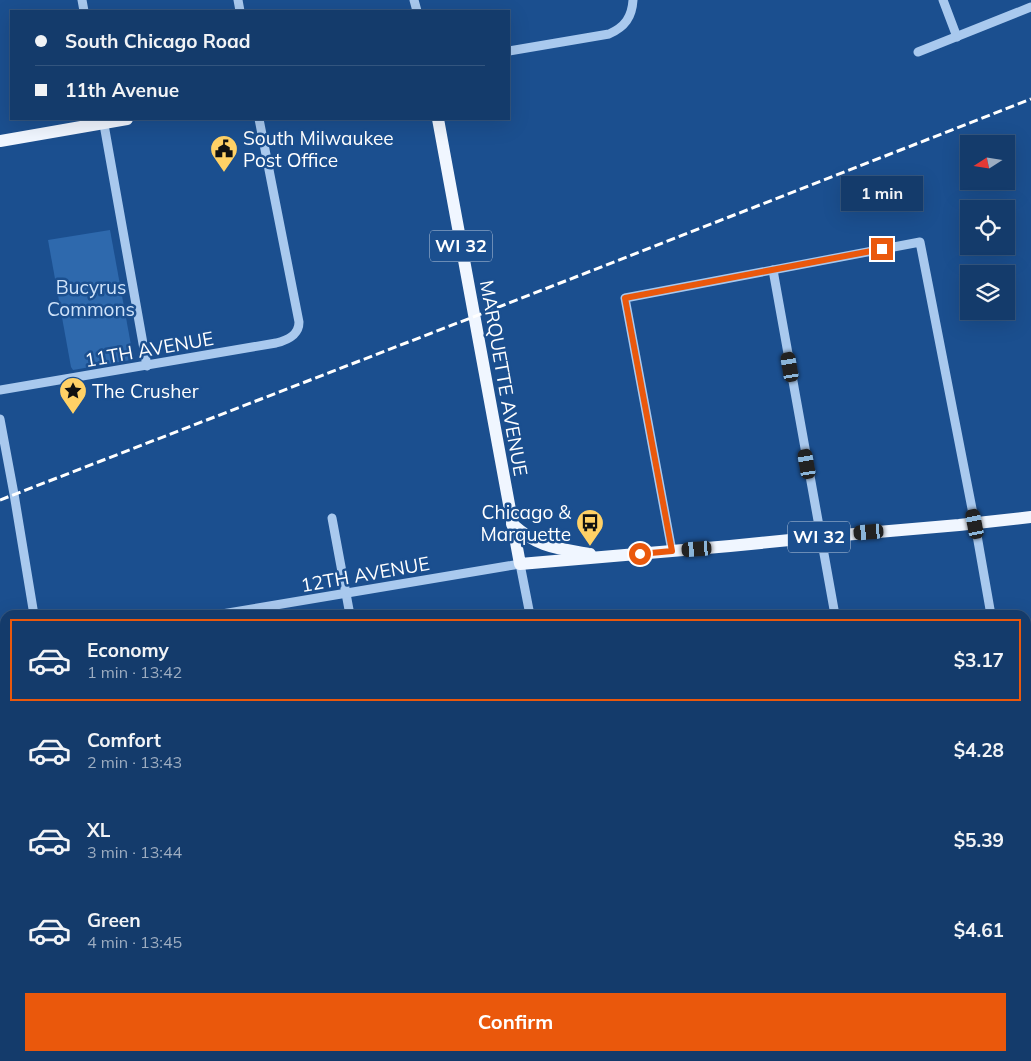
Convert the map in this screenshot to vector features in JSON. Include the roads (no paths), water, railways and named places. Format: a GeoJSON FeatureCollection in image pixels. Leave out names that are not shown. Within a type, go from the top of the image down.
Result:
{"type":"FeatureCollection","features":[{"type":"Feature","properties":{"kind":"main road","name":"MARQUETTE AVENUE"},"geometry":{"type":"LineString","coordinates":[[438,120],[520,564]]}},
{"type":"Feature","properties":{"kind":"main road"},"geometry":{"type":"LineString","coordinates":[[0,141],[103,121]]}},
{"type":"Feature","properties":{"kind":"main road","name":"WI 32"},"geometry":{"type":"LineString","coordinates":[[520,564],[730,546],[820,536],[975,524],[1031,517]]}},
{"type":"Feature","properties":{"kind":"main road","name":"WI 32"},"geometry":{"type":"LineString","coordinates":[[512,524],[522,534],[549,547],[608,556]]}},
{"type":"Feature","properties":{"kind":"street"},"geometry":{"type":"LineString","coordinates":[[943,0],[957,37]]}},
{"type":"Feature","properties":{"kind":"street"},"geometry":{"type":"LineString","coordinates":[[510,52],[609,34],[616,31],[628,19],[632,4]]}},
{"type":"Feature","properties":{"kind":"street"},"geometry":{"type":"LineString","coordinates":[[918,52],[1031,7]]}},
{"type":"Feature","properties":{"kind":"street","name":"11TH AVENUE"},"geometry":{"type":"LineString","coordinates":[[0,390],[276,343],[291,338],[294,335],[298,329],[299,322],[259,120]]}},
{"type":"Feature","properties":{"kind":"street"},"geometry":{"type":"LineString","coordinates":[[103,121],[147,366]]}},
{"type":"Feature","properties":{"kind":"street"},"geometry":{"type":"LineString","coordinates":[[672,551],[625,298],[920,242],[990,610]]}},
{"type":"Feature","properties":{"kind":"street"},"geometry":{"type":"LineString","coordinates":[[773,270],[834,610]]}},
{"type":"Feature","properties":{"kind":"street"},"geometry":{"type":"LineString","coordinates":[[0,419],[33,610]]}},
{"type":"Feature","properties":{"kind":"street"},"geometry":{"type":"LineString","coordinates":[[332,518],[349,610]]}},
{"type":"Feature","properties":{"kind":"street","name":"12TH AVENUE"},"geometry":{"type":"LineString","coordinates":[[246,610],[520,564]]}},
{"type":"Feature","properties":{"kind":"street","name":"MARQUETTE AVENUE"},"geometry":{"type":"LineString","coordinates":[[520,564],[529,610]]}},
{"type":"Feature","properties":{"kind":"railway"},"geometry":{"type":"LineString","coordinates":[[0,500],[1031,99]]}},
{"type":"Feature","properties":{"kind":"place","name":"South Milwaukee Post Office"},"geometry":{"type":"Point","coordinates":[224,173]}},
{"type":"Feature","properties":{"kind":"place","name":"The Crusher"},"geometry":{"type":"Point","coordinates":[73,415]}},
{"type":"Feature","properties":{"kind":"place","name":"Chicago & Marquette"},"geometry":{"type":"Point","coordinates":[590,547]}},
{"type":"Feature","properties":{"kind":"park label","name":"Bucyrus Commons"},"geometry":{"type":"Point","coordinates":[91,298]}}]}
